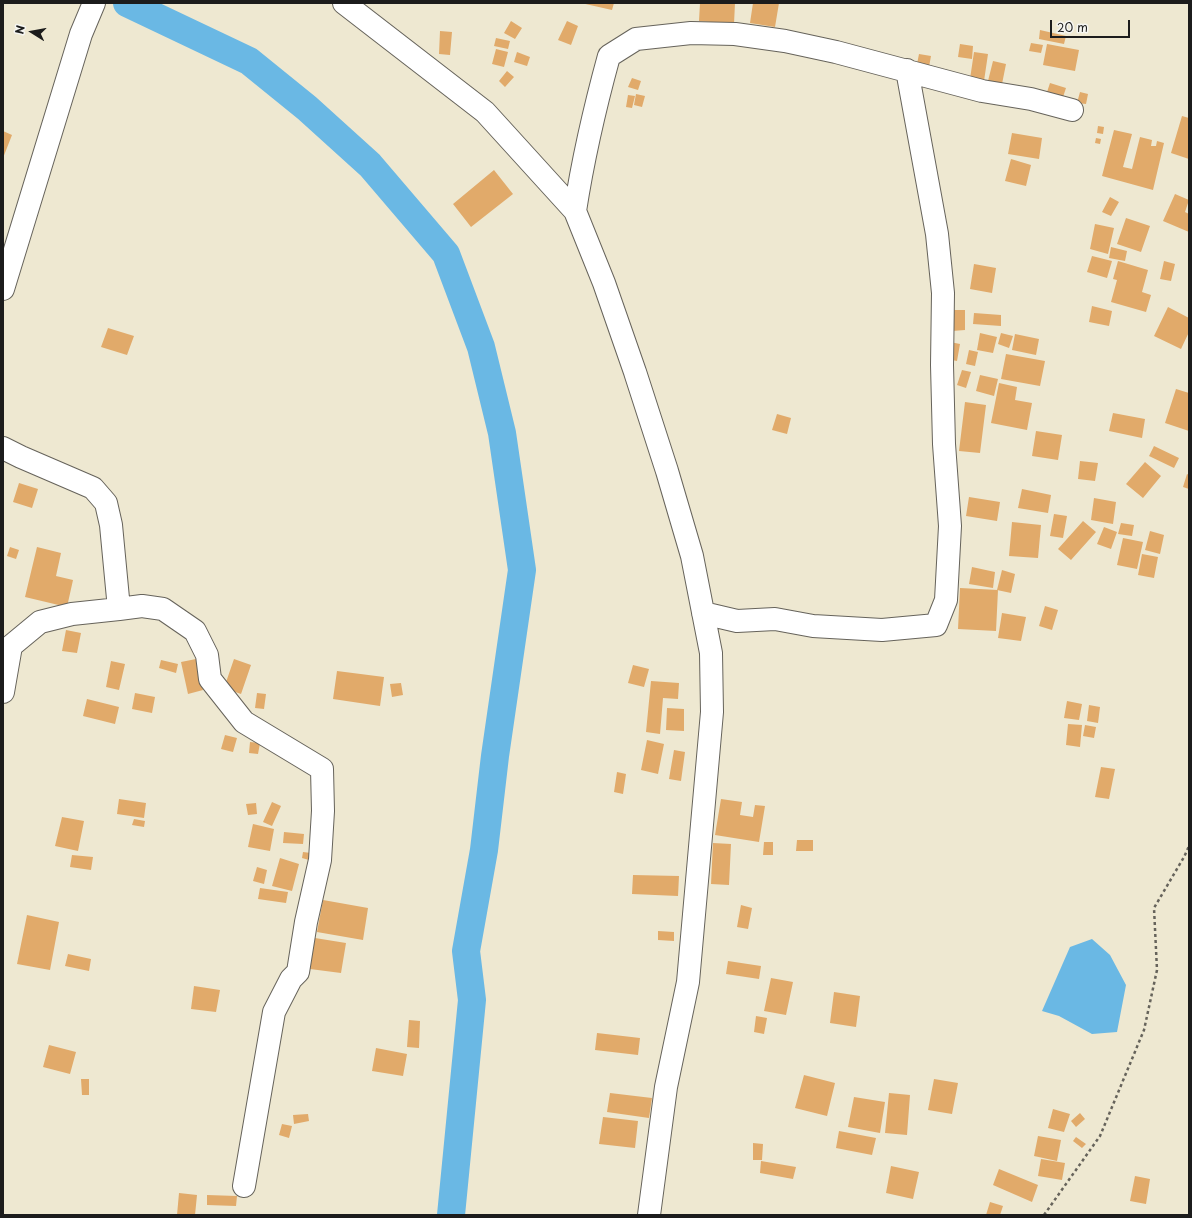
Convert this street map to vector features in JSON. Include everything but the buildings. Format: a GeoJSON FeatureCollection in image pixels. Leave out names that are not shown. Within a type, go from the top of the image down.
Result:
{"type":"FeatureCollection","features":[{"type":"Feature","properties":{"kind":"street"},"geometry":{"type":"LineString","coordinates":[[3,289],[81,34],[94,3]]}},
{"type":"Feature","properties":{"kind":"street"},"geometry":{"type":"LineString","coordinates":[[344,3],[485,112],[575,211],[604,283],[636,372],[692,556],[711,653],[712,712],[688,982],[666,1087],[648,1215]]}},
{"type":"Feature","properties":{"kind":"street"},"geometry":{"type":"LineString","coordinates":[[575,211],[583,160],[609,56],[636,39],[691,33],[735,34],[785,41],[907,70],[982,91],[1030,99],[1072,110]]}},
{"type":"Feature","properties":{"kind":"street"},"geometry":{"type":"LineString","coordinates":[[703,613],[737,621],[775,619],[813,626],[882,630],[936,625],[946,600],[950,526],[944,444],[942,365],[943,292],[937,234],[907,70]]}},
{"type":"Feature","properties":{"kind":"street"},"geometry":{"type":"LineString","coordinates":[[3,448],[20,457],[93,488],[106,503],[111,525],[120,609]]}},
{"type":"Feature","properties":{"kind":"street"},"geometry":{"type":"LineString","coordinates":[[3,692],[11,646],[40,622],[72,614],[142,606],[163,609],[195,631],[207,655],[210,679],[244,722],[322,769],[323,811],[320,860],[306,922],[298,972],[291,979],[274,1012],[244,1186]]}},
{"type":"Feature","properties":{"kind":"path"},"geometry":{"type":"LineString","coordinates":[[1044,1215],[1100,1136],[1144,1030],[1157,970],[1154,908],[1189,846]]}},
{"type":"Feature","properties":{"kind":"water"},"geometry":{"type":"Polygon","coordinates":[[[1092,939],[1110,955],[1126,985],[1117,1032],[1092,1034],[1059,1016],[1042,1011],[1070,947],[1092,939]]]}},
{"type":"Feature","properties":{"kind":"waterway"},"geometry":{"type":"LineString","coordinates":[[127,3],[249,61],[307,108],[370,165],[446,254],[481,347],[502,433],[522,570],[495,756],[484,850],[466,951],[472,1000],[451,1215]]}}]}
